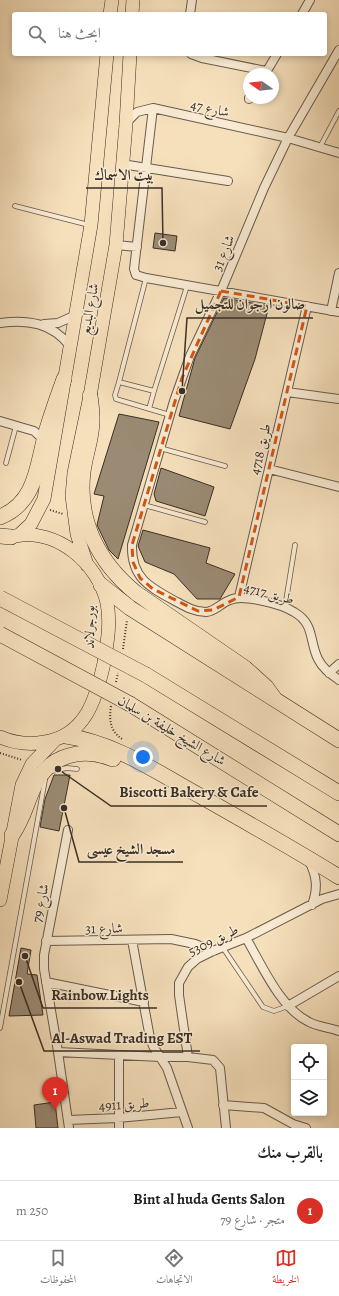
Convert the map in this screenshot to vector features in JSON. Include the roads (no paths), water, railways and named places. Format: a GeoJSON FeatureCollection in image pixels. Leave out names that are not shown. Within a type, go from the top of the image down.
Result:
{"type":"FeatureCollection","features":[{"type":"Feature","properties":{"kind":"highway"},"geometry":{"type":"LineString","coordinates":[[0,517],[15,509],[31,490],[42,434],[64,379]]}},
{"type":"Feature","properties":{"kind":"highway"},"geometry":{"type":"LineString","coordinates":[[90,396],[92,418],[83,473],[83,504],[90,533],[104,560],[112,572],[136,593],[245,668],[261,682],[274,698]]}},
{"type":"Feature","properties":{"kind":"highway"},"geometry":{"type":"LineString","coordinates":[[101,585],[140,614],[339,740]]}},
{"type":"Feature","properties":{"kind":"highway"},"geometry":{"type":"LineString","coordinates":[[0,598],[146,675],[339,793]]}},
{"type":"Feature","properties":{"kind":"highway","name":"شارع الشيخ خليفة بن سلمان"},"geometry":{"type":"LineString","coordinates":[[0,634],[130,704],[339,834]]}},
{"type":"Feature","properties":{"kind":"highway"},"geometry":{"type":"LineString","coordinates":[[61,738],[84,739],[109,747],[168,778],[303,854],[339,877]]}},
{"type":"Feature","properties":{"kind":"highway"},"geometry":{"type":"LineString","coordinates":[[12,835],[20,823],[35,784],[53,763],[65,756],[92,752],[106,756],[142,771],[168,778]]}},
{"type":"Feature","properties":{"kind":"main road"},"geometry":{"type":"LineString","coordinates":[[110,12],[112,0]]}},
{"type":"Feature","properties":{"kind":"main road"},"geometry":{"type":"LineString","coordinates":[[132,12],[133,0]]}},
{"type":"Feature","properties":{"kind":"main road","name":"شارع البديع"},"geometry":{"type":"LineString","coordinates":[[7,537],[32,524],[44,499],[64,379],[77,315],[91,226],[107,56]]}},
{"type":"Feature","properties":{"kind":"main road","name":"شارع البديع"},"geometry":{"type":"LineString","coordinates":[[87,565],[77,534],[72,496],[74,473],[90,396],[116,244],[130,56]]}},
{"type":"Feature","properties":{"kind":"main road","name":"بورجرلاند"},"geometry":{"type":"LineString","coordinates":[[7,537],[40,536],[60,542],[78,555],[87,565],[101,585],[107,603],[108,641],[102,673],[95,697],[87,713],[61,738]]}},
{"type":"Feature","properties":{"kind":"main road"},"geometry":{"type":"LineString","coordinates":[[0,737],[30,744],[61,738]]}},
{"type":"Feature","properties":{"kind":"main road"},"geometry":{"type":"LineString","coordinates":[[0,900],[22,785],[28,769],[61,738]]}},
{"type":"Feature","properties":{"kind":"street"},"geometry":{"type":"LineString","coordinates":[[190,12],[192,0]]}},
{"type":"Feature","properties":{"kind":"street"},"geometry":{"type":"LineString","coordinates":[[303,12],[310,0]]}},
{"type":"Feature","properties":{"kind":"street","name":"شارع 31"},"geometry":{"type":"LineString","coordinates":[[132,545],[170,415],[190,356],[222,291],[264,188],[288,138],[339,50]]}},
{"type":"Feature","properties":{"kind":"street"},"geometry":{"type":"LineString","coordinates":[[196,56],[245,68]]}},
{"type":"Feature","properties":{"kind":"street"},"geometry":{"type":"LineString","coordinates":[[269,68],[276,56]]}},
{"type":"Feature","properties":{"kind":"street"},"geometry":{"type":"LineString","coordinates":[[126,124],[137,112],[153,108],[134,269],[139,277],[335,311],[339,273]]}},
{"type":"Feature","properties":{"kind":"street","name":"شارع 47"},"geometry":{"type":"LineString","coordinates":[[153,108],[288,138],[339,153]]}},
{"type":"Feature","properties":{"kind":"street"},"geometry":{"type":"LineString","coordinates":[[122,164],[228,181]]}},
{"type":"Feature","properties":{"kind":"street"},"geometry":{"type":"LineString","coordinates":[[116,244],[137,247]]}},
{"type":"Feature","properties":{"kind":"street","name":"طريق 4718"},"geometry":{"type":"LineString","coordinates":[[239,598],[307,306]]}},
{"type":"Feature","properties":{"kind":"street"},"geometry":{"type":"LineString","coordinates":[[0,323],[16,321],[41,324],[58,323],[77,315]]}},
{"type":"Feature","properties":{"kind":"street"},"geometry":{"type":"LineString","coordinates":[[41,324],[57,332],[70,346]]}},
{"type":"Feature","properties":{"kind":"street"},"geometry":{"type":"LineString","coordinates":[[287,392],[339,399]]}},
{"type":"Feature","properties":{"kind":"street"},"geometry":{"type":"LineString","coordinates":[[0,421],[42,434]]}},
{"type":"Feature","properties":{"kind":"street"},"geometry":{"type":"LineString","coordinates":[[269,469],[339,487]]}},
{"type":"Feature","properties":{"kind":"street","name":"طريق 4717"},"geometry":{"type":"LineString","coordinates":[[132,545],[133,562],[136,570],[146,584],[192,609],[206,612],[213,610],[228,600],[239,598],[284,608],[300,615],[310,629],[317,657],[329,673],[339,680]]}},
{"type":"Feature","properties":{"kind":"street"},"geometry":{"type":"LineString","coordinates":[[329,673],[339,664]]}},
{"type":"Feature","properties":{"kind":"street","name":"شارع 79"},"geometry":{"type":"LineString","coordinates":[[68,830],[46,941],[44,969],[68,1124]]}},
{"type":"Feature","properties":{"kind":"street"},"geometry":{"type":"LineString","coordinates":[[303,854],[311,865],[316,878],[315,897],[312,905]]}},
{"type":"Feature","properties":{"kind":"street","name":"طريق 5309"},"geometry":{"type":"LineString","coordinates":[[188,1057],[178,995],[179,983],[188,967],[197,959],[213,951],[246,938],[322,900],[339,894]]}},
{"type":"Feature","properties":{"kind":"street"},"geometry":{"type":"LineString","coordinates":[[246,938],[288,1006],[310,1023],[339,1031]]}},
{"type":"Feature","properties":{"kind":"street"},"geometry":{"type":"LineString","coordinates":[[132,940],[159,939],[183,941],[213,951]]}},
{"type":"Feature","properties":{"kind":"street","name":"شارع 31"},"geometry":{"type":"LineString","coordinates":[[46,941],[132,940],[150,1038],[153,1046],[167,1068],[188,1128]]}},
{"type":"Feature","properties":{"kind":"street"},"geometry":{"type":"LineString","coordinates":[[288,1006],[339,976]]}},
{"type":"Feature","properties":{"kind":"street"},"geometry":{"type":"LineString","coordinates":[[46,982],[144,1002]]}},
{"type":"Feature","properties":{"kind":"street"},"geometry":{"type":"LineString","coordinates":[[58,1052],[119,1056],[188,1057],[212,1060],[218,1065],[226,1128]]}},
{"type":"Feature","properties":{"kind":"street"},"geometry":{"type":"LineString","coordinates":[[119,1056],[119,1128]]}},
{"type":"Feature","properties":{"kind":"street"},"geometry":{"type":"LineString","coordinates":[[223,1105],[264,1108],[293,1124],[306,1128]]}},
{"type":"Feature","properties":{"kind":"street","name":"طريق 4911"},"geometry":{"type":"LineString","coordinates":[[68,1124],[182,1112]]}},
{"type":"Feature","properties":{"kind":"lane"},"geometry":{"type":"LineString","coordinates":[[320,148],[339,111]]}},
{"type":"Feature","properties":{"kind":"lane"},"geometry":{"type":"LineString","coordinates":[[15,206],[91,226]]}},
{"type":"Feature","properties":{"kind":"lane"},"geometry":{"type":"LineString","coordinates":[[146,278],[115,395],[116,398],[170,415]]}},
{"type":"Feature","properties":{"kind":"lane"},"geometry":{"type":"LineString","coordinates":[[149,409],[187,286]]}},
{"type":"Feature","properties":{"kind":"lane"},"geometry":{"type":"LineString","coordinates":[[119,382],[154,391]]}},
{"type":"Feature","properties":{"kind":"lane"},"geometry":{"type":"LineString","coordinates":[[6,463],[16,426]]}},
{"type":"Feature","properties":{"kind":"lane"},"geometry":{"type":"LineString","coordinates":[[160,448],[225,466]]}},
{"type":"Feature","properties":{"kind":"lane"},"geometry":{"type":"LineString","coordinates":[[144,504],[204,522]]}},
{"type":"Feature","properties":{"kind":"lane"},"geometry":{"type":"LineString","coordinates":[[284,608],[295,545]]}},
{"type":"Feature","properties":{"kind":"lane"},"geometry":{"type":"LineString","coordinates":[[0,1028],[44,785],[48,773],[67,768],[77,769]]}},
{"type":"Feature","properties":{"kind":"lane"},"geometry":{"type":"LineString","coordinates":[[223,948],[263,1007],[274,1011],[288,1006]]}},
{"type":"Feature","properties":{"kind":"place","name":"بيت الاسماك"},"geometry":{"type":"Point","coordinates":[163,243]}},
{"type":"Feature","properties":{"kind":"place","name":"صالون ارجوان للتجميل"},"geometry":{"type":"Point","coordinates":[182,391]}},
{"type":"Feature","properties":{"kind":"place","name":"Biscotti Bakery & Cafe"},"geometry":{"type":"Point","coordinates":[58,769]}},
{"type":"Feature","properties":{"kind":"place","name":"مسجد الشيخ عيسى"},"geometry":{"type":"Point","coordinates":[64,808]}},
{"type":"Feature","properties":{"kind":"place","name":"Rainbow Lights"},"geometry":{"type":"Point","coordinates":[25,956]}},
{"type":"Feature","properties":{"kind":"place","name":"Al-Aswad Trading EST"},"geometry":{"type":"Point","coordinates":[19,982]}},
{"type":"Feature","properties":{"kind":"place","name":"Bint al huda Gents Salon"},"geometry":{"type":"Point","coordinates":[55,1110]}}]}
